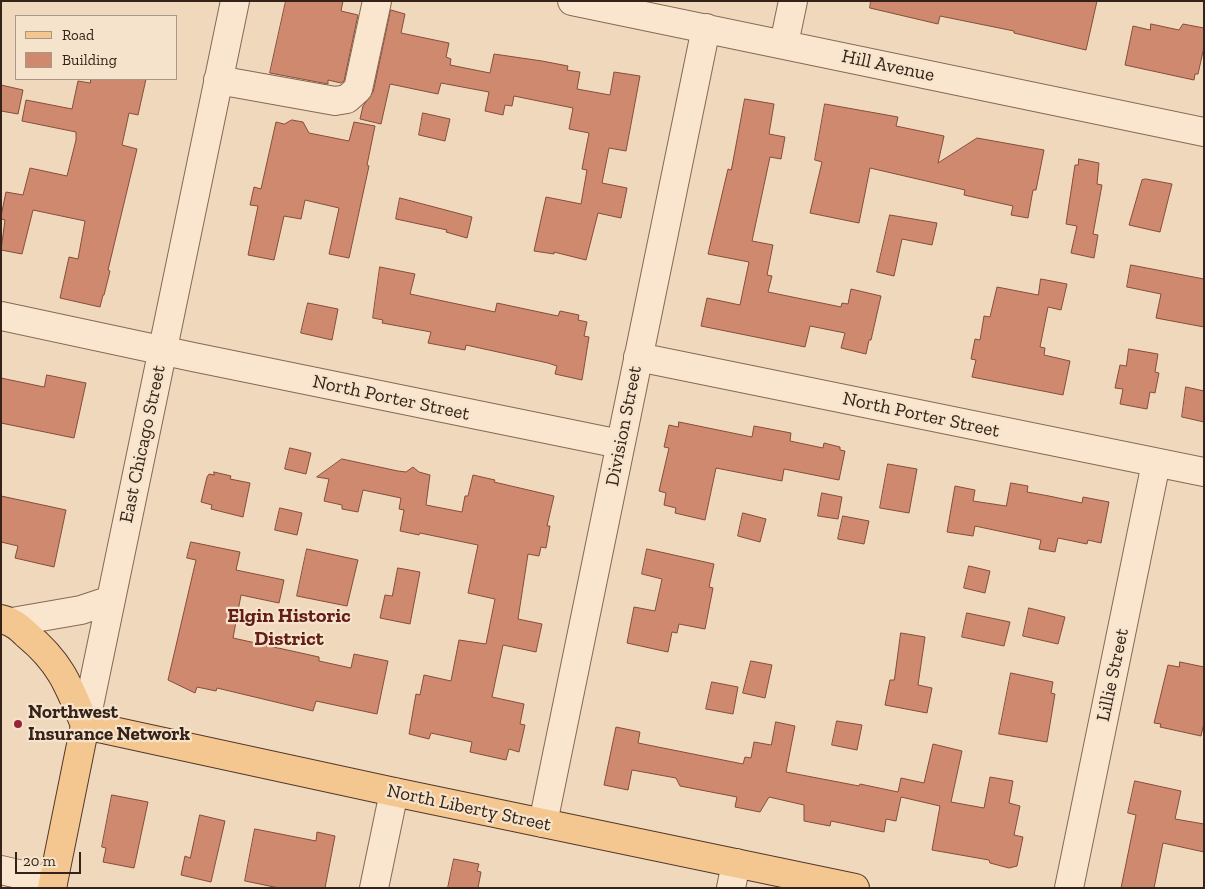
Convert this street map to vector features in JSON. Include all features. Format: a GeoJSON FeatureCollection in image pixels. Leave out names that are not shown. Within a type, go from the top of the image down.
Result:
{"type":"FeatureCollection","features":[{"type":"Feature","properties":{"kind":"main road"},"geometry":{"type":"LineString","coordinates":[[6,620],[40,645],[58,666],[85,725]]}},
{"type":"Feature","properties":{"kind":"main road","name":"North Liberty Street"},"geometry":{"type":"LineString","coordinates":[[85,725],[543,823],[733,876],[854,888]]}},
{"type":"Feature","properties":{"kind":"main road","name":"East Chicago Street"},"geometry":{"type":"LineString","coordinates":[[53,885],[85,725]]}},
{"type":"Feature","properties":{"kind":"street","name":"East Chicago Street"},"geometry":{"type":"LineString","coordinates":[[85,725],[235,1]]}},
{"type":"Feature","properties":{"kind":"street"},"geometry":{"type":"LineString","coordinates":[[218,80],[335,101],[347,99],[358,88],[377,1]]}},
{"type":"Feature","properties":{"kind":"street"},"geometry":{"type":"LineString","coordinates":[[784,44],[794,1]]}},
{"type":"Feature","properties":{"kind":"street","name":"Hill Avenue"},"geometry":{"type":"LineString","coordinates":[[578,2],[1204,132]]}},
{"type":"Feature","properties":{"kind":"street","name":"Division Street"},"geometry":{"type":"LineString","coordinates":[[543,823],[706,28]]}},
{"type":"Feature","properties":{"kind":"street","name":"North Porter Street"},"geometry":{"type":"LineString","coordinates":[[1,316],[620,444]]}},
{"type":"Feature","properties":{"kind":"street","name":"North Porter Street"},"geometry":{"type":"LineString","coordinates":[[638,357],[1204,472]]}},
{"type":"Feature","properties":{"kind":"street","name":"Lillie Street"},"geometry":{"type":"LineString","coordinates":[[1069,888],[1156,463]]}},
{"type":"Feature","properties":{"kind":"street"},"geometry":{"type":"LineString","coordinates":[[6,620],[81,610],[110,600]]}},
{"type":"Feature","properties":{"kind":"street"},"geometry":{"type":"LineString","coordinates":[[374,888],[394,792]]}},
{"type":"Feature","properties":{"kind":"street"},"geometry":{"type":"LineString","coordinates":[[1,870],[53,885]]}},
{"type":"Feature","properties":{"kind":"building"},"geometry":{"type":"Polygon","coordinates":[[[286,1],[343,1],[341,11],[358,15],[344,81],[341,83],[328,80],[328,84],[270,73],[286,1]]]}},
{"type":"Feature","properties":{"kind":"building"},"geometry":{"type":"Polygon","coordinates":[[[871,1],[1097,1],[1086,50],[1014,33],[1014,31],[940,16],[938,24],[870,8],[871,1]]]}},
{"type":"Feature","properties":{"kind":"building"},"geometry":{"type":"Polygon","coordinates":[[[391,10],[405,14],[401,33],[449,43],[446,57],[451,59],[450,65],[490,73],[494,54],[542,61],[568,66],[567,70],[580,72],[577,89],[610,95],[614,72],[640,76],[626,151],[609,148],[602,183],[627,188],[621,218],[598,213],[586,260],[554,252],[554,254],[534,251],[546,197],[581,204],[587,170],[582,169],[589,133],[569,129],[573,108],[514,96],[512,106],[505,105],[503,115],[485,111],[489,92],[441,83],[438,94],[390,84],[381,124],[360,119],[363,106],[373,92],[391,10]]]}},
{"type":"Feature","properties":{"kind":"building"},"geometry":{"type":"Polygon","coordinates":[[[1151,24],[1179,30],[1183,24],[1204,28],[1204,47],[1198,74],[1195,74],[1194,80],[1125,65],[1133,26],[1150,30],[1151,24]]]}},
{"type":"Feature","properties":{"kind":"building"},"geometry":{"type":"Polygon","coordinates":[[[91,80],[146,80],[138,115],[129,113],[122,145],[137,149],[108,270],[110,271],[100,307],[60,298],[69,257],[78,259],[85,221],[33,210],[22,254],[1,250],[5,220],[1,219],[1,216],[6,192],[23,195],[30,168],[67,176],[76,140],[76,132],[22,121],[26,100],[72,109],[78,81],[90,83],[91,80]]]}},
{"type":"Feature","properties":{"kind":"building"},"geometry":{"type":"Polygon","coordinates":[[[1,85],[23,90],[18,114],[1,111],[1,85]]]}},
{"type":"Feature","properties":{"kind":"building"},"geometry":{"type":"Polygon","coordinates":[[[745,99],[774,104],[769,134],[785,137],[781,159],[770,157],[752,241],[773,245],[767,275],[772,276],[768,292],[841,307],[842,303],[848,304],[851,289],[881,296],[866,354],[841,348],[845,333],[810,326],[805,347],[701,326],[707,298],[740,305],[749,262],[708,254],[728,169],[731,170],[745,99]]]}},
{"type":"Feature","properties":{"kind":"building"},"geometry":{"type":"Polygon","coordinates":[[[825,104],[898,117],[896,126],[944,136],[938,163],[977,138],[1044,150],[1036,190],[1033,190],[1028,218],[1011,215],[1013,206],[964,195],[965,190],[870,168],[859,223],[810,213],[822,162],[815,160],[825,104]]]}},
{"type":"Feature","properties":{"kind":"building"},"geometry":{"type":"Polygon","coordinates":[[[423,113],[450,119],[445,141],[419,135],[423,113]]]}},
{"type":"Feature","properties":{"kind":"building"},"geometry":{"type":"Polygon","coordinates":[[[292,120],[303,122],[309,133],[349,141],[354,122],[375,126],[367,165],[369,166],[349,258],[329,254],[339,208],[305,200],[301,219],[284,216],[274,260],[248,255],[258,206],[250,205],[254,187],[261,189],[276,122],[284,124],[292,120]]]}},
{"type":"Feature","properties":{"kind":"building"},"geometry":{"type":"Polygon","coordinates":[[[1079,159],[1099,163],[1097,184],[1102,185],[1093,234],[1098,235],[1094,258],[1071,253],[1077,226],[1066,224],[1075,165],[1078,165],[1079,159]]]}},
{"type":"Feature","properties":{"kind":"building"},"geometry":{"type":"Polygon","coordinates":[[[1146,179],[1172,184],[1160,232],[1129,225],[1142,180],[1146,179]]]}},
{"type":"Feature","properties":{"kind":"building"},"geometry":{"type":"Polygon","coordinates":[[[400,198],[472,217],[467,238],[446,232],[447,230],[396,219],[400,198]]]}},
{"type":"Feature","properties":{"kind":"building"},"geometry":{"type":"Polygon","coordinates":[[[890,215],[937,223],[932,245],[902,239],[894,276],[877,272],[890,215]]]}},
{"type":"Feature","properties":{"kind":"building"},"geometry":{"type":"Polygon","coordinates":[[[1131,265],[1204,279],[1204,327],[1156,318],[1161,294],[1127,287],[1131,265]]]}},
{"type":"Feature","properties":{"kind":"building"},"geometry":{"type":"Polygon","coordinates":[[[380,267],[415,274],[410,294],[495,312],[497,303],[558,316],[560,311],[579,315],[578,320],[587,322],[584,336],[589,337],[582,380],[555,374],[557,366],[548,363],[466,345],[465,350],[428,343],[431,332],[382,323],[383,320],[373,318],[380,267]]]}},
{"type":"Feature","properties":{"kind":"building"},"geometry":{"type":"Polygon","coordinates":[[[1041,279],[1067,284],[1061,310],[1048,307],[1040,347],[1045,348],[1044,355],[1070,361],[1063,395],[972,377],[976,360],[971,359],[975,339],[980,340],[984,316],[990,317],[997,287],[1038,295],[1041,279]]]}},
{"type":"Feature","properties":{"kind":"building"},"geometry":{"type":"Polygon","coordinates":[[[308,303],[338,309],[332,340],[301,333],[308,303]]]}},
{"type":"Feature","properties":{"kind":"building"},"geometry":{"type":"Polygon","coordinates":[[[1129,349],[1158,354],[1155,372],[1159,373],[1155,393],[1150,392],[1147,409],[1120,404],[1123,389],[1115,388],[1120,365],[1126,366],[1129,349]]]}},
{"type":"Feature","properties":{"kind":"building"},"geometry":{"type":"Polygon","coordinates":[[[47,375],[86,383],[74,438],[1,423],[1,378],[44,387],[47,375]]]}},
{"type":"Feature","properties":{"kind":"building"},"geometry":{"type":"Polygon","coordinates":[[[1186,387],[1204,391],[1204,422],[1182,417],[1186,387]]]}},
{"type":"Feature","properties":{"kind":"building"},"geometry":{"type":"Polygon","coordinates":[[[679,422],[752,437],[754,426],[791,433],[790,441],[823,448],[824,443],[840,447],[840,450],[845,451],[839,480],[784,469],[782,481],[716,468],[705,520],[675,513],[676,508],[664,505],[666,493],[659,491],[669,448],[664,447],[669,425],[678,427],[679,422]]]}},
{"type":"Feature","properties":{"kind":"building"},"geometry":{"type":"Polygon","coordinates":[[[290,448],[311,453],[306,474],[285,469],[290,448]]]}},
{"type":"Feature","properties":{"kind":"building"},"geometry":{"type":"Polygon","coordinates":[[[342,459],[406,472],[413,467],[419,472],[430,475],[426,505],[462,512],[465,496],[468,496],[473,475],[495,480],[494,482],[554,496],[547,526],[550,526],[546,548],[541,547],[539,556],[528,554],[518,619],[542,624],[536,652],[503,645],[492,697],[524,704],[520,724],[525,725],[519,752],[509,749],[506,760],[470,752],[472,742],[431,733],[429,739],[409,734],[416,694],[420,695],[424,675],[451,681],[459,640],[486,644],[495,599],[468,593],[478,545],[420,533],[419,535],[400,531],[404,510],[399,509],[401,498],[363,490],[358,512],[342,509],[342,505],[324,501],[329,479],[317,477],[342,459]]]}},
{"type":"Feature","properties":{"kind":"building"},"geometry":{"type":"Polygon","coordinates":[[[888,464],[917,469],[909,513],[880,508],[888,464]]]}},
{"type":"Feature","properties":{"kind":"building"},"geometry":{"type":"Polygon","coordinates":[[[214,472],[231,476],[230,479],[250,483],[243,517],[211,509],[212,505],[201,502],[207,477],[209,474],[214,475],[214,472]]]}},
{"type":"Feature","properties":{"kind":"building"},"geometry":{"type":"Polygon","coordinates":[[[1011,483],[1028,486],[1027,492],[1082,503],[1083,497],[1109,502],[1101,543],[1088,540],[1087,544],[1058,538],[1055,552],[1039,549],[1041,540],[975,526],[973,536],[947,532],[955,486],[975,490],[973,501],[1006,506],[1011,483]]]}},
{"type":"Feature","properties":{"kind":"building"},"geometry":{"type":"Polygon","coordinates":[[[822,493],[842,497],[838,519],[818,516],[822,493]]]}},
{"type":"Feature","properties":{"kind":"building"},"geometry":{"type":"Polygon","coordinates":[[[1,496],[66,510],[54,567],[15,558],[18,546],[1,542],[1,496]]]}},
{"type":"Feature","properties":{"kind":"building"},"geometry":{"type":"Polygon","coordinates":[[[280,508],[302,513],[297,535],[275,530],[280,508]]]}},
{"type":"Feature","properties":{"kind":"building"},"geometry":{"type":"Polygon","coordinates":[[[743,513],[766,519],[760,542],[738,536],[743,513]]]}},
{"type":"Feature","properties":{"kind":"building"},"geometry":{"type":"Polygon","coordinates":[[[843,516],[869,521],[864,544],[838,539],[843,516]]]}},
{"type":"Feature","properties":{"kind":"building"},"geometry":{"type":"Polygon","coordinates":[[[191,542],[240,552],[236,570],[284,580],[279,603],[241,595],[233,638],[319,657],[319,661],[351,668],[354,654],[388,661],[377,714],[316,701],[313,711],[217,688],[216,691],[197,687],[195,693],[168,680],[196,560],[187,558],[191,542]]]}},
{"type":"Feature","properties":{"kind":"building"},"geometry":{"type":"Polygon","coordinates":[[[307,549],[358,560],[347,606],[297,596],[307,549]]]}},
{"type":"Feature","properties":{"kind":"building"},"geometry":{"type":"Polygon","coordinates":[[[647,549],[714,564],[709,587],[713,588],[705,629],[679,624],[677,633],[672,632],[668,652],[627,643],[634,607],[655,611],[662,579],[642,574],[647,549]]]}},
{"type":"Feature","properties":{"kind":"building"},"geometry":{"type":"Polygon","coordinates":[[[969,566],[990,571],[985,593],[964,588],[969,566]]]}},
{"type":"Feature","properties":{"kind":"building"},"geometry":{"type":"Polygon","coordinates":[[[398,568],[420,572],[410,624],[380,618],[385,595],[392,596],[398,568]]]}},
{"type":"Feature","properties":{"kind":"building"},"geometry":{"type":"Polygon","coordinates":[[[1029,608],[1065,617],[1058,644],[1023,636],[1029,608]]]}},
{"type":"Feature","properties":{"kind":"building"},"geometry":{"type":"Polygon","coordinates":[[[967,613],[1010,622],[1004,646],[962,637],[967,613]]]}},
{"type":"Feature","properties":{"kind":"building"},"geometry":{"type":"Polygon","coordinates":[[[901,633],[925,637],[918,685],[932,688],[927,713],[885,705],[890,680],[894,680],[901,633]]]}},
{"type":"Feature","properties":{"kind":"building"},"geometry":{"type":"Polygon","coordinates":[[[751,661],[772,665],[765,698],[743,693],[751,661]]]}},
{"type":"Feature","properties":{"kind":"building"},"geometry":{"type":"Polygon","coordinates":[[[1180,662],[1204,667],[1204,723],[1201,736],[1160,727],[1161,724],[1154,723],[1168,665],[1179,667],[1180,662]]]}},
{"type":"Feature","properties":{"kind":"building"},"geometry":{"type":"Polygon","coordinates":[[[1011,673],[1053,682],[1051,693],[1055,694],[1047,742],[999,734],[1011,673]]]}},
{"type":"Feature","properties":{"kind":"building"},"geometry":{"type":"Polygon","coordinates":[[[712,682],[738,687],[733,714],[706,709],[712,682]]]}},
{"type":"Feature","properties":{"kind":"building"},"geometry":{"type":"Polygon","coordinates":[[[837,721],[862,725],[857,750],[832,745],[837,721]]]}},
{"type":"Feature","properties":{"kind":"building"},"geometry":{"type":"Polygon","coordinates":[[[776,722],[795,726],[786,772],[898,792],[901,778],[924,783],[933,744],[962,751],[951,802],[984,808],[990,777],[1013,781],[1009,803],[1020,806],[1014,835],[1023,837],[1017,866],[1009,868],[990,863],[989,860],[932,850],[940,806],[901,797],[896,821],[886,819],[884,832],[831,821],[830,826],[804,821],[804,805],[769,797],[760,812],[735,807],[737,797],[680,786],[676,778],[632,770],[628,790],[604,785],[616,727],[640,732],[638,743],[743,764],[745,757],[751,758],[754,742],[771,745],[776,722]]]}},
{"type":"Feature","properties":{"kind":"building"},"geometry":{"type":"Polygon","coordinates":[[[1135,781],[1181,791],[1175,819],[1204,824],[1204,852],[1163,843],[1154,888],[1121,888],[1136,815],[1128,813],[1135,781]]]}},
{"type":"Feature","properties":{"kind":"building"},"geometry":{"type":"Polygon","coordinates":[[[112,795],[148,802],[134,868],[103,862],[106,848],[102,847],[112,795]]]}},
{"type":"Feature","properties":{"kind":"building"},"geometry":{"type":"Polygon","coordinates":[[[200,815],[225,821],[211,882],[181,875],[185,856],[190,858],[200,815]]]}},
{"type":"Feature","properties":{"kind":"building"},"geometry":{"type":"Polygon","coordinates":[[[255,829],[316,841],[317,832],[335,836],[325,888],[279,888],[245,881],[255,829]]]}},
{"type":"Feature","properties":{"kind":"building"},"geometry":{"type":"Polygon","coordinates":[[[454,859],[479,864],[477,871],[481,872],[478,888],[448,888],[454,859]]]}},
{"type":"Feature","properties":{"kind":"place","name":"Northwest Insurance Network"},"geometry":{"type":"Point","coordinates":[18,724]}},
{"type":"Feature","properties":{"kind":"district","name":"Elgin Historic District"},"geometry":{"type":"Point","coordinates":[289,628]}}]}
